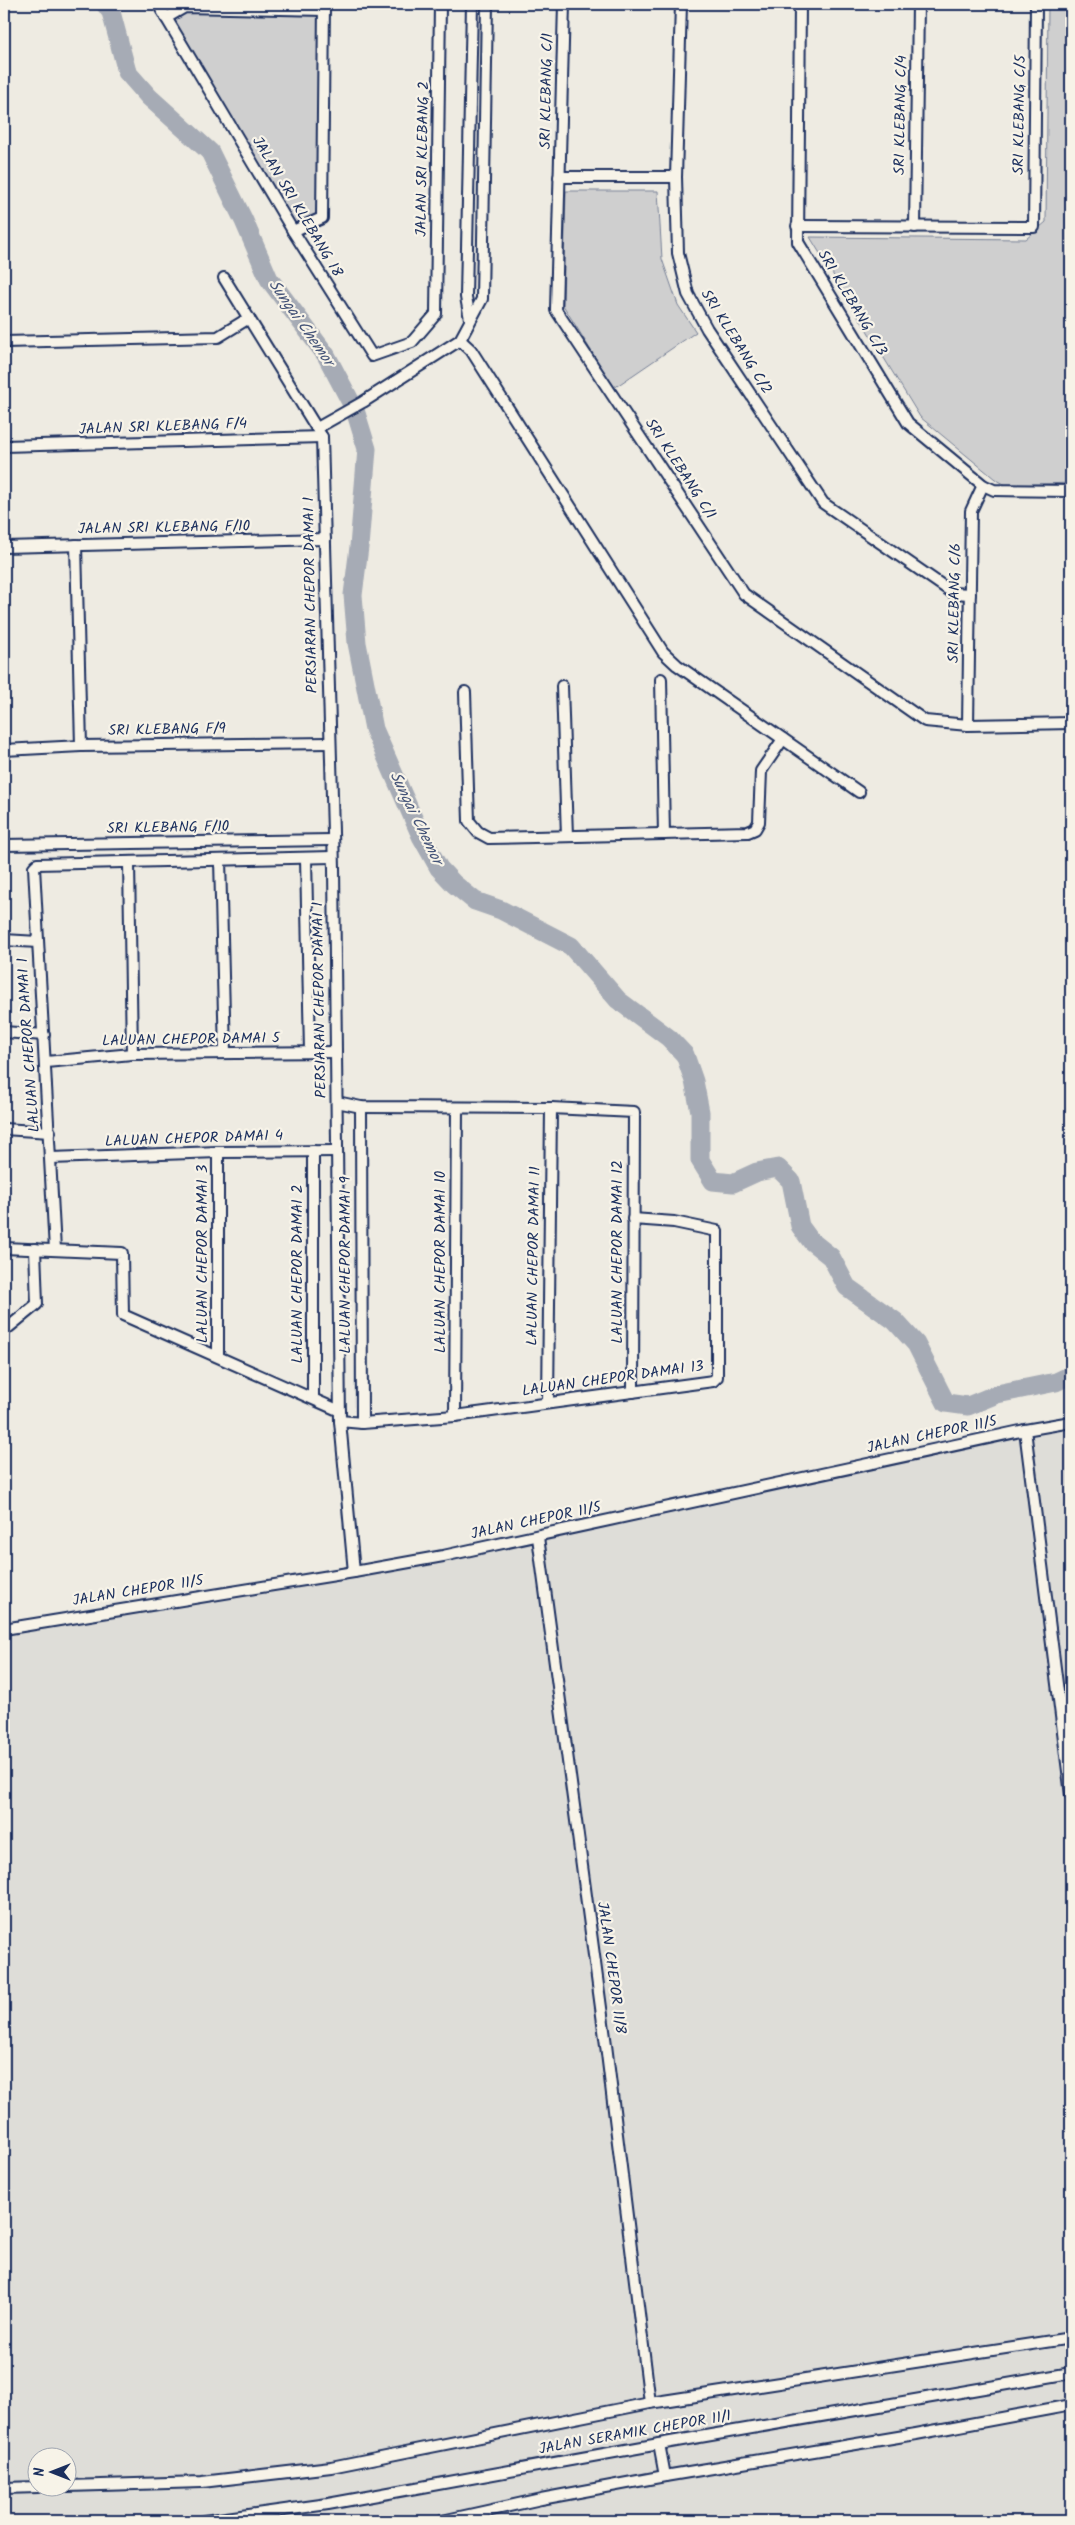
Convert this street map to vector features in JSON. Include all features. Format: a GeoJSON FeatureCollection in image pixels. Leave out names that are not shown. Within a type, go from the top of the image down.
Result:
{"type":"FeatureCollection","features":[{"type":"Feature","properties":{"kind":"street","name":"JALAN SRI KLEBANG 18"},"geometry":{"type":"LineString","coordinates":[[158,4],[293,231],[372,356],[412,342],[436,314]]}},
{"type":"Feature","properties":{"kind":"street","name":"JALAN SRI KLEBANG 2"},"geometry":{"type":"LineString","coordinates":[[436,314],[440,4]]}},
{"type":"Feature","properties":{"kind":"street"},"geometry":{"type":"LineString","coordinates":[[470,319],[466,297],[472,4]]}},
{"type":"Feature","properties":{"kind":"street"},"geometry":{"type":"LineString","coordinates":[[317,428],[363,402],[460,340],[482,300],[487,4]]}},
{"type":"Feature","properties":{"kind":"street","name":"SRI KLEBANG C/1"},"geometry":{"type":"LineString","coordinates":[[564,4],[556,310],[744,594],[925,721],[968,725],[1071,723]]}},
{"type":"Feature","properties":{"kind":"street","name":"SRI KLEBANG C/2"},"geometry":{"type":"LineString","coordinates":[[681,4],[676,177],[678,254],[688,294],[708,329],[823,503],[953,593],[970,594]]}},
{"type":"Feature","properties":{"kind":"street","name":"SRI KLEBANG C/3"},"geometry":{"type":"LineString","coordinates":[[800,4],[798,242],[908,423],[983,485],[994,490],[1071,491]]}},
{"type":"Feature","properties":{"kind":"street","name":"SRI KLEBANG C/4"},"geometry":{"type":"LineString","coordinates":[[916,227],[918,4]]}},
{"type":"Feature","properties":{"kind":"street","name":"SRI KLEBANG C/5"},"geometry":{"type":"LineString","coordinates":[[916,227],[1034,227],[1036,4]]}},
{"type":"Feature","properties":{"kind":"street"},"geometry":{"type":"LineString","coordinates":[[166,18],[185,7],[324,7],[322,218],[293,231]]}},
{"type":"Feature","properties":{"kind":"street"},"geometry":{"type":"LineString","coordinates":[[559,177],[676,177]]}},
{"type":"Feature","properties":{"kind":"street"},"geometry":{"type":"LineString","coordinates":[[797,226],[916,227]]}},
{"type":"Feature","properties":{"kind":"street","name":"PERSIARAN CHEPOR DAMAI 1"},"geometry":{"type":"LineString","coordinates":[[224,278],[322,437],[337,1102],[340,1416],[354,1572]]}},
{"type":"Feature","properties":{"kind":"street"},"geometry":{"type":"LineString","coordinates":[[4,342],[218,336],[249,318]]}},
{"type":"Feature","properties":{"kind":"street"},"geometry":{"type":"LineString","coordinates":[[460,340],[471,350],[663,652],[677,665],[859,792]]}},
{"type":"Feature","properties":{"kind":"street","name":"JALAN SRI KLEBANG F/4"},"geometry":{"type":"LineString","coordinates":[[4,446],[322,437]]}},
{"type":"Feature","properties":{"kind":"street","name":"SRI KLEBANG C/6"},"geometry":{"type":"LineString","coordinates":[[968,725],[971,511],[983,485]]}},
{"type":"Feature","properties":{"kind":"street","name":"JALAN SRI KLEBANG F/10"},"geometry":{"type":"LineString","coordinates":[[4,547],[325,538]]}},
{"type":"Feature","properties":{"kind":"street"},"geometry":{"type":"LineString","coordinates":[[76,545],[80,746]]}},
{"type":"Feature","properties":{"kind":"street"},"geometry":{"type":"LineString","coordinates":[[660,679],[664,834]]}},
{"type":"Feature","properties":{"kind":"street"},"geometry":{"type":"LineString","coordinates":[[562,686],[566,836]]}},
{"type":"Feature","properties":{"kind":"street"},"geometry":{"type":"LineString","coordinates":[[465,692],[469,821],[478,832],[489,838],[748,832],[755,829],[759,822],[760,772],[783,739]]}},
{"type":"Feature","properties":{"kind":"street","name":"SRI KLEBANG F/9"},"geometry":{"type":"LineString","coordinates":[[4,750],[80,746],[330,743]]}},
{"type":"Feature","properties":{"kind":"street","name":"SRI KLEBANG F/10"},"geometry":{"type":"LineString","coordinates":[[4,845],[332,840]]}},
{"type":"Feature","properties":{"kind":"street","name":"LALUAN CHEPOR DAMAI 1"},"geometry":{"type":"LineString","coordinates":[[55,1250],[52,1158],[33,871],[37,864],[332,857]]}},
{"type":"Feature","properties":{"kind":"street"},"geometry":{"type":"LineString","coordinates":[[306,858],[310,1052]]}},
{"type":"Feature","properties":{"kind":"street"},"geometry":{"type":"LineString","coordinates":[[220,860],[225,1053]]}},
{"type":"Feature","properties":{"kind":"street"},"geometry":{"type":"LineString","coordinates":[[129,863],[132,1054]]}},
{"type":"Feature","properties":{"kind":"street"},"geometry":{"type":"LineString","coordinates":[[4,940],[38,942]]}},
{"type":"Feature","properties":{"kind":"street"},"geometry":{"type":"LineString","coordinates":[[4,1032],[44,1035]]}},
{"type":"Feature","properties":{"kind":"street","name":"LALUAN CHEPOR DAMAI 5"},"geometry":{"type":"LineString","coordinates":[[46,1062],[132,1054],[336,1052]]}},
{"type":"Feature","properties":{"kind":"street"},"geometry":{"type":"LineString","coordinates":[[337,1102],[361,1107],[551,1108]]}},
{"type":"Feature","properties":{"kind":"street","name":"LALUAN CHEPOR DAMAI 9"},"geometry":{"type":"LineString","coordinates":[[361,1107],[362,1424]]}},
{"type":"Feature","properties":{"kind":"street","name":"LALUAN CHEPOR DAMAI 10"},"geometry":{"type":"LineString","coordinates":[[455,1416],[458,1108]]}},
{"type":"Feature","properties":{"kind":"street","name":"LALUAN CHEPOR DAMAI 12"},"geometry":{"type":"LineString","coordinates":[[551,1108],[634,1112],[633,1392]]}},
{"type":"Feature","properties":{"kind":"street","name":"LALUAN CHEPOR DAMAI 11"},"geometry":{"type":"LineString","coordinates":[[548,1403],[551,1108]]}},
{"type":"Feature","properties":{"kind":"street"},"geometry":{"type":"LineString","coordinates":[[4,1129],[50,1132]]}},
{"type":"Feature","properties":{"kind":"street","name":"LALUAN CHEPOR DAMAI 2"},"geometry":{"type":"LineString","coordinates":[[313,1151],[313,1398]]}},
{"type":"Feature","properties":{"kind":"street","name":"LALUAN CHEPOR DAMAI 4"},"geometry":{"type":"LineString","coordinates":[[52,1158],[218,1152],[337,1151]]}},
{"type":"Feature","properties":{"kind":"street","name":"LALUAN CHEPOR DAMAI 3"},"geometry":{"type":"LineString","coordinates":[[218,1152],[218,1356]]}},
{"type":"Feature","properties":{"kind":"street","name":"LALUAN CHEPOR DAMAI 13"},"geometry":{"type":"LineString","coordinates":[[340,1416],[362,1424],[455,1416],[713,1381],[717,1377],[718,1235],[714,1228],[633,1219]]}},
{"type":"Feature","properties":{"kind":"street"},"geometry":{"type":"LineString","coordinates":[[4,1248],[122,1253],[122,1315],[313,1398],[340,1416]]}},
{"type":"Feature","properties":{"kind":"street"},"geometry":{"type":"LineString","coordinates":[[4,1332],[37,1304],[35,1249]]}},
{"type":"Feature","properties":{"kind":"street","name":"JALAN CHEPOR 11/5"},"geometry":{"type":"LineString","coordinates":[[4,1629],[354,1572],[538,1537],[1025,1430],[1071,1422]]}},
{"type":"Feature","properties":{"kind":"street"},"geometry":{"type":"LineString","coordinates":[[1025,1430],[1071,1795]]}},
{"type":"Feature","properties":{"kind":"street","name":"JALAN CHEPOR 11/8"},"geometry":{"type":"LineString","coordinates":[[538,1537],[605,2035],[650,2403]]}},
{"type":"Feature","properties":{"kind":"street"},"geometry":{"type":"LineString","coordinates":[[78,2486],[202,2482],[331,2467],[650,2403],[1071,2338]]}},
{"type":"Feature","properties":{"kind":"street","name":"JALAN SERAMIK CHEPOR 11/1"},"geometry":{"type":"LineString","coordinates":[[204,2521],[328,2504],[659,2444],[1071,2373]]}},
{"type":"Feature","properties":{"kind":"street"},"geometry":{"type":"LineString","coordinates":[[442,2521],[541,2499],[665,2476],[906,2436],[1071,2405]]}},
{"type":"Feature","properties":{"kind":"street"},"geometry":{"type":"LineString","coordinates":[[659,2444],[665,2476]]}},
{"type":"Feature","properties":{"kind":"street"},"geometry":{"type":"LineString","coordinates":[[4,2488],[28,2487]]}},
{"type":"Feature","properties":{"kind":"shaded area"},"geometry":{"type":"Polygon","coordinates":[[[1048,4],[1071,4],[1071,483],[1006,485],[995,479],[920,417],[810,237],[1026,239],[1046,222],[1048,4]]]}},
{"type":"Feature","properties":{"kind":"shaded area"},"geometry":{"type":"Polygon","coordinates":[[[185,7],[324,10],[322,218],[293,231],[166,18],[185,7]]]}},
{"type":"Feature","properties":{"kind":"shaded area"},"geometry":{"type":"Polygon","coordinates":[[[566,191],[658,191],[662,259],[678,305],[696,332],[614,388],[563,305],[566,191]]]}},
{"type":"Feature","properties":{"kind":"shaded area"},"geometry":{"type":"Polygon","coordinates":[[[1071,1422],[1071,2521],[4,2521],[4,1629],[354,1572],[1071,1422]]]}},
{"type":"Feature","properties":{"kind":"waterway","name":"Sungai Chemor"},"geometry":{"type":"LineString","coordinates":[[105,4],[111,12],[127,72],[149,97],[210,152],[244,221],[269,279],[326,355],[355,410],[367,449],[353,595],[357,643],[374,729],[421,836],[439,868],[454,884],[475,901],[501,910],[571,946],[618,1000],[669,1038],[685,1055],[694,1081],[700,1112],[700,1160],[713,1181],[733,1183],[757,1172],[778,1168],[791,1181],[800,1226],[811,1241],[831,1257],[847,1287],[895,1321],[916,1344],[946,1403],[968,1406],[997,1394],[1056,1382],[1071,1375]]}}]}
